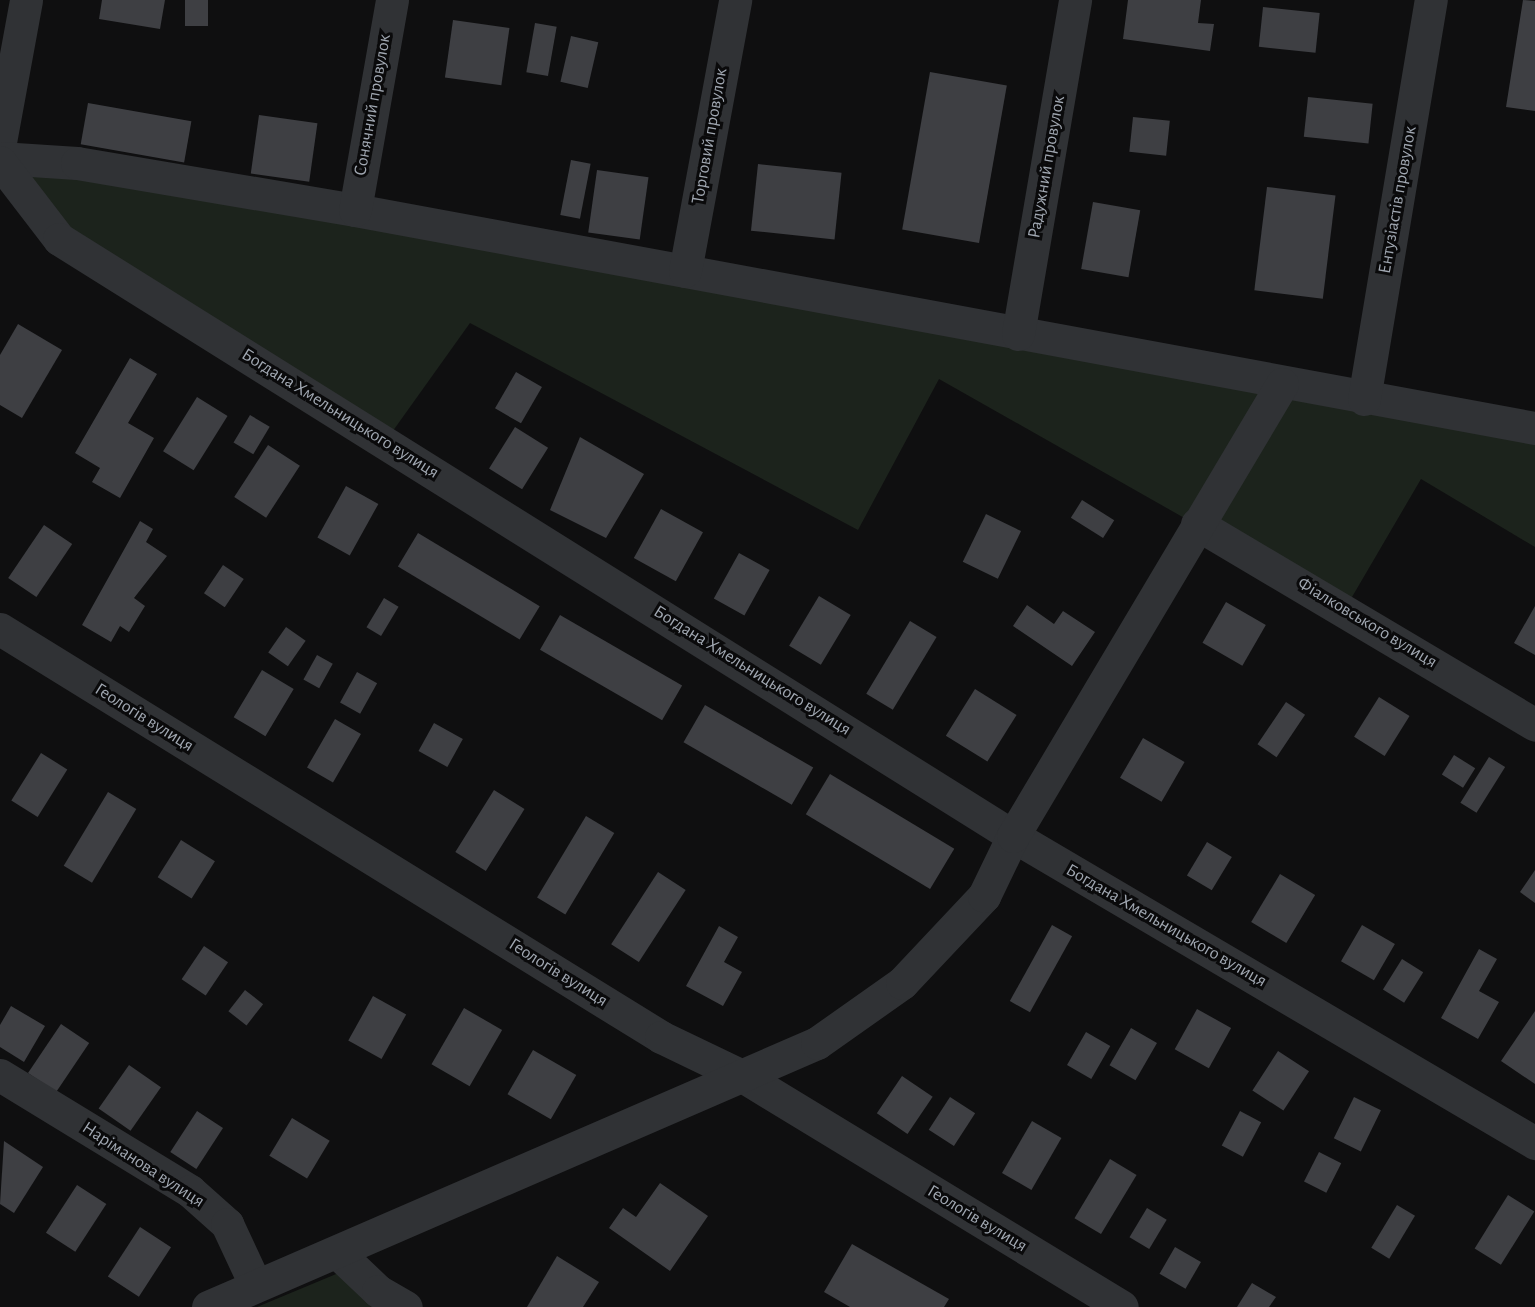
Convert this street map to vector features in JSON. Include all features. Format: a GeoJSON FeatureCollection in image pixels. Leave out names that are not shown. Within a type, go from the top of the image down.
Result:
{"type":"FeatureCollection","features":[{"type":"Feature","properties":{"kind":"street"},"geometry":{"type":"LineString","coordinates":[[0,142],[26,0]]}},
{"type":"Feature","properties":{"kind":"street","name":"Сонячний провулок"},"geometry":{"type":"LineString","coordinates":[[355,210],[392,0]]}},
{"type":"Feature","properties":{"kind":"street","name":"Торговий провулок"},"geometry":{"type":"LineString","coordinates":[[685,271],[735,0]]}},
{"type":"Feature","properties":{"kind":"street","name":"Радужний провулок"},"geometry":{"type":"LineString","coordinates":[[1018,334],[1075,0]]}},
{"type":"Feature","properties":{"kind":"street","name":"Ентузіастів провулок"},"geometry":{"type":"LineString","coordinates":[[1364,399],[1431,0]]}},
{"type":"Feature","properties":{"kind":"street"},"geometry":{"type":"LineString","coordinates":[[0,160],[77,163],[355,210],[1282,384],[1535,428]]}},
{"type":"Feature","properties":{"kind":"street","name":"Богдана Хмельницького вулиця"},"geometry":{"type":"LineString","coordinates":[[0,160],[59,239],[1013,836],[1535,1143]]}},
{"type":"Feature","properties":{"kind":"street"},"geometry":{"type":"LineString","coordinates":[[208,1307],[255,1284],[338,1253],[744,1077],[817,1043],[902,983],[984,896],[1013,836],[1282,384]]}},
{"type":"Feature","properties":{"kind":"street","name":"Фіалковського вулиця"},"geometry":{"type":"LineString","coordinates":[[1197,524],[1535,725]]}},
{"type":"Feature","properties":{"kind":"street","name":"Геологів вулиця"},"geometry":{"type":"LineString","coordinates":[[0,629],[662,1037],[744,1077],[1122,1307]]}},
{"type":"Feature","properties":{"kind":"street","name":"Наріманова вулиця"},"geometry":{"type":"LineString","coordinates":[[0,1075],[190,1191],[227,1224],[255,1284]]}},
{"type":"Feature","properties":{"kind":"street"},"geometry":{"type":"LineString","coordinates":[[338,1253],[378,1291],[406,1307]]}},
{"type":"Feature","properties":{"kind":"shaded area"},"geometry":{"type":"Polygon","coordinates":[[[0,158],[1535,428],[1535,547],[1421,479],[1345,609],[939,379],[858,530],[470,323],[385,442],[59,239],[0,158]]]}},
{"type":"Feature","properties":{"kind":"shaded area"},"geometry":{"type":"Polygon","coordinates":[[[341,1272],[377,1307],[257,1307],[341,1272]]]}},
{"type":"Feature","properties":{"kind":"building"},"geometry":{"type":"Polygon","coordinates":[[[102,0],[165,0],[160,29],[99,19],[102,0]]]}},
{"type":"Feature","properties":{"kind":"building"},"geometry":{"type":"Polygon","coordinates":[[[185,0],[208,0],[208,26],[185,26],[185,0]]]}},
{"type":"Feature","properties":{"kind":"building"},"geometry":{"type":"Polygon","coordinates":[[[1128,0],[1201,0],[1198,23],[1214,24],[1210,51],[1123,39],[1128,0]]]}},
{"type":"Feature","properties":{"kind":"building"},"geometry":{"type":"Polygon","coordinates":[[[1523,0],[1535,1],[1535,111],[1506,107],[1523,0]]]}},
{"type":"Feature","properties":{"kind":"building"},"geometry":{"type":"Polygon","coordinates":[[[1263,7],[1320,13],[1316,53],[1259,47],[1263,7]]]}},
{"type":"Feature","properties":{"kind":"building"},"geometry":{"type":"Polygon","coordinates":[[[453,20],[509,28],[501,85],[445,77],[453,20]]]}},
{"type":"Feature","properties":{"kind":"building"},"geometry":{"type":"Polygon","coordinates":[[[535,23],[557,27],[548,76],[526,72],[535,23]]]}},
{"type":"Feature","properties":{"kind":"building"},"geometry":{"type":"Polygon","coordinates":[[[571,36],[598,42],[588,88],[560,82],[571,36]]]}},
{"type":"Feature","properties":{"kind":"building"},"geometry":{"type":"Polygon","coordinates":[[[930,72],[1007,86],[979,243],[902,230],[930,72]]]}},
{"type":"Feature","properties":{"kind":"building"},"geometry":{"type":"Polygon","coordinates":[[[1308,97],[1373,104],[1368,144],[1304,137],[1308,97]]]}},
{"type":"Feature","properties":{"kind":"building"},"geometry":{"type":"Polygon","coordinates":[[[88,103],[191,121],[184,163],[81,144],[88,103]]]}},
{"type":"Feature","properties":{"kind":"building"},"geometry":{"type":"Polygon","coordinates":[[[259,115],[317,123],[309,182],[251,173],[259,115]]]}},
{"type":"Feature","properties":{"kind":"building"},"geometry":{"type":"Polygon","coordinates":[[[1133,117],[1170,121],[1166,156],[1129,152],[1133,117]]]}},
{"type":"Feature","properties":{"kind":"building"},"geometry":{"type":"Polygon","coordinates":[[[571,160],[591,164],[580,219],[560,215],[571,160]]]}},
{"type":"Feature","properties":{"kind":"building"},"geometry":{"type":"Polygon","coordinates":[[[758,164],[842,173],[835,239],[751,231],[758,164]]]}},
{"type":"Feature","properties":{"kind":"building"},"geometry":{"type":"Polygon","coordinates":[[[597,170],[648,177],[640,240],[588,232],[597,170]]]}},
{"type":"Feature","properties":{"kind":"building"},"geometry":{"type":"Polygon","coordinates":[[[1267,187],[1335,195],[1323,299],[1254,290],[1267,187]]]}},
{"type":"Feature","properties":{"kind":"building"},"geometry":{"type":"Polygon","coordinates":[[[1093,202],[1140,210],[1128,277],[1081,269],[1093,202]]]}},
{"type":"Feature","properties":{"kind":"building"},"geometry":{"type":"Polygon","coordinates":[[[18,324],[62,350],[22,418],[0,405],[0,355],[18,324]]]}},
{"type":"Feature","properties":{"kind":"building"},"geometry":{"type":"Polygon","coordinates":[[[130,358],[157,374],[128,423],[154,438],[120,498],[92,482],[100,468],[75,453],[130,358]]]}},
{"type":"Feature","properties":{"kind":"building"},"geometry":{"type":"Polygon","coordinates":[[[516,372],[542,387],[521,423],[495,408],[516,372]]]}},
{"type":"Feature","properties":{"kind":"building"},"geometry":{"type":"Polygon","coordinates":[[[197,397],[228,416],[194,470],[163,451],[197,397]]]}},
{"type":"Feature","properties":{"kind":"building"},"geometry":{"type":"Polygon","coordinates":[[[250,415],[270,427],[253,454],[234,442],[250,415]]]}},
{"type":"Feature","properties":{"kind":"building"},"geometry":{"type":"Polygon","coordinates":[[[515,427],[548,448],[522,489],[489,469],[515,427]]]}},
{"type":"Feature","properties":{"kind":"building"},"geometry":{"type":"Polygon","coordinates":[[[580,437],[644,474],[606,538],[550,510],[580,437]]]}},
{"type":"Feature","properties":{"kind":"building"},"geometry":{"type":"Polygon","coordinates":[[[268,445],[300,466],[266,518],[234,497],[268,445]]]}},
{"type":"Feature","properties":{"kind":"building"},"geometry":{"type":"Polygon","coordinates":[[[346,486],[378,504],[350,556],[317,538],[346,486]]]}},
{"type":"Feature","properties":{"kind":"building"},"geometry":{"type":"Polygon","coordinates":[[[1082,500],[1114,520],[1103,538],[1071,518],[1082,500]]]}},
{"type":"Feature","properties":{"kind":"building"},"geometry":{"type":"Polygon","coordinates":[[[661,509],[703,532],[676,581],[634,558],[661,509]]]}},
{"type":"Feature","properties":{"kind":"building"},"geometry":{"type":"Polygon","coordinates":[[[986,514],[1021,531],[998,579],[963,562],[986,514]]]}},
{"type":"Feature","properties":{"kind":"building"},"geometry":{"type":"Polygon","coordinates":[[[140,521],[153,529],[146,542],[167,556],[134,598],[145,606],[129,632],[120,626],[111,642],[82,625],[140,521]]]}},
{"type":"Feature","properties":{"kind":"building"},"geometry":{"type":"Polygon","coordinates":[[[44,525],[72,544],[36,597],[8,578],[44,525]]]}},
{"type":"Feature","properties":{"kind":"building"},"geometry":{"type":"Polygon","coordinates":[[[418,533],[540,606],[520,640],[398,566],[418,533]]]}},
{"type":"Feature","properties":{"kind":"building"},"geometry":{"type":"Polygon","coordinates":[[[739,553],[770,570],[744,615],[714,598],[739,553]]]}},
{"type":"Feature","properties":{"kind":"building"},"geometry":{"type":"Polygon","coordinates":[[[223,565],[244,579],[225,607],[204,593],[223,565]]]}},
{"type":"Feature","properties":{"kind":"building"},"geometry":{"type":"Polygon","coordinates":[[[819,596],[851,615],[821,665],[789,646],[819,596]]]}},
{"type":"Feature","properties":{"kind":"building"},"geometry":{"type":"Polygon","coordinates":[[[384,598],[399,607],[381,636],[366,627],[384,598]]]}},
{"type":"Feature","properties":{"kind":"building"},"geometry":{"type":"Polygon","coordinates":[[[1226,602],[1266,625],[1242,666],[1202,643],[1226,602]]]}},
{"type":"Feature","properties":{"kind":"building"},"geometry":{"type":"Polygon","coordinates":[[[1027,605],[1054,624],[1063,611],[1095,632],[1072,666],[1013,626],[1027,605]]]}},
{"type":"Feature","properties":{"kind":"building"},"geometry":{"type":"Polygon","coordinates":[[[1535,606],[1535,655],[1514,643],[1535,606]]]}},
{"type":"Feature","properties":{"kind":"building"},"geometry":{"type":"Polygon","coordinates":[[[560,615],[682,686],[662,720],[540,650],[560,615]]]}},
{"type":"Feature","properties":{"kind":"building"},"geometry":{"type":"Polygon","coordinates":[[[910,621],[937,637],[893,710],[866,694],[910,621]]]}},
{"type":"Feature","properties":{"kind":"building"},"geometry":{"type":"Polygon","coordinates":[[[286,627],[306,641],[288,666],[268,652],[286,627]]]}},
{"type":"Feature","properties":{"kind":"building"},"geometry":{"type":"Polygon","coordinates":[[[317,655],[333,664],[319,688],[303,679],[317,655]]]}},
{"type":"Feature","properties":{"kind":"building"},"geometry":{"type":"Polygon","coordinates":[[[262,670],[294,689],[265,736],[234,717],[262,670]]]}},
{"type":"Feature","properties":{"kind":"building"},"geometry":{"type":"Polygon","coordinates":[[[357,672],[377,683],[360,714],[340,703],[357,672]]]}},
{"type":"Feature","properties":{"kind":"building"},"geometry":{"type":"Polygon","coordinates":[[[975,689],[1017,715],[987,762],[946,736],[975,689]]]}},
{"type":"Feature","properties":{"kind":"building"},"geometry":{"type":"Polygon","coordinates":[[[1379,697],[1410,716],[1385,756],[1354,737],[1379,697]]]}},
{"type":"Feature","properties":{"kind":"building"},"geometry":{"type":"Polygon","coordinates":[[[1286,702],[1305,715],[1277,757],[1257,744],[1286,702]]]}},
{"type":"Feature","properties":{"kind":"building"},"geometry":{"type":"Polygon","coordinates":[[[705,705],[813,768],[792,805],[684,742],[705,705]]]}},
{"type":"Feature","properties":{"kind":"building"},"geometry":{"type":"Polygon","coordinates":[[[335,719],[361,734],[333,782],[307,767],[335,719]]]}},
{"type":"Feature","properties":{"kind":"building"},"geometry":{"type":"Polygon","coordinates":[[[434,723],[463,739],[447,767],[418,751],[434,723]]]}},
{"type":"Feature","properties":{"kind":"building"},"geometry":{"type":"Polygon","coordinates":[[[1143,738],[1185,762],[1162,802],[1120,778],[1143,738]]]}},
{"type":"Feature","properties":{"kind":"building"},"geometry":{"type":"Polygon","coordinates":[[[41,753],[67,769],[38,817],[11,800],[41,753]]]}},
{"type":"Feature","properties":{"kind":"building"},"geometry":{"type":"Polygon","coordinates":[[[1454,755],[1475,768],[1463,788],[1442,775],[1454,755]]]}},
{"type":"Feature","properties":{"kind":"building"},"geometry":{"type":"Polygon","coordinates":[[[1489,757],[1505,767],[1476,813],[1460,803],[1489,757]]]}},
{"type":"Feature","properties":{"kind":"building"},"geometry":{"type":"Polygon","coordinates":[[[830,774],[954,849],[930,889],[806,814],[830,774]]]}},
{"type":"Feature","properties":{"kind":"building"},"geometry":{"type":"Polygon","coordinates":[[[494,790],[525,809],[486,871],[455,852],[494,790]]]}},
{"type":"Feature","properties":{"kind":"building"},"geometry":{"type":"Polygon","coordinates":[[[108,792],[136,809],[92,883],[64,866],[108,792]]]}},
{"type":"Feature","properties":{"kind":"building"},"geometry":{"type":"Polygon","coordinates":[[[586,816],[614,833],[565,914],[537,897],[586,816]]]}},
{"type":"Feature","properties":{"kind":"building"},"geometry":{"type":"Polygon","coordinates":[[[181,840],[215,861],[192,899],[158,877],[181,840]]]}},
{"type":"Feature","properties":{"kind":"building"},"geometry":{"type":"Polygon","coordinates":[[[1207,842],[1232,857],[1212,890],[1187,875],[1207,842]]]}},
{"type":"Feature","properties":{"kind":"building"},"geometry":{"type":"Polygon","coordinates":[[[1535,870],[1535,903],[1520,892],[1535,870]]]}},
{"type":"Feature","properties":{"kind":"building"},"geometry":{"type":"Polygon","coordinates":[[[658,872],[686,890],[639,962],[611,944],[658,872]]]}},
{"type":"Feature","properties":{"kind":"building"},"geometry":{"type":"Polygon","coordinates":[[[1280,874],[1315,895],[1286,943],[1251,922],[1280,874]]]}},
{"type":"Feature","properties":{"kind":"building"},"geometry":{"type":"Polygon","coordinates":[[[1052,925],[1072,936],[1030,1012],[1010,1001],[1052,925]]]}},
{"type":"Feature","properties":{"kind":"building"},"geometry":{"type":"Polygon","coordinates":[[[1362,925],[1395,944],[1374,980],[1341,961],[1362,925]]]}},
{"type":"Feature","properties":{"kind":"building"},"geometry":{"type":"Polygon","coordinates":[[[719,926],[738,937],[724,962],[742,972],[723,1006],[686,986],[719,926]]]}},
{"type":"Feature","properties":{"kind":"building"},"geometry":{"type":"Polygon","coordinates":[[[204,946],[228,962],[206,995],[182,979],[204,946]]]}},
{"type":"Feature","properties":{"kind":"building"},"geometry":{"type":"Polygon","coordinates":[[[1479,949],[1497,959],[1479,991],[1499,1002],[1478,1039],[1441,1018],[1479,949]]]}},
{"type":"Feature","properties":{"kind":"building"},"geometry":{"type":"Polygon","coordinates":[[[1402,959],[1423,972],[1404,1003],[1383,990],[1402,959]]]}},
{"type":"Feature","properties":{"kind":"building"},"geometry":{"type":"Polygon","coordinates":[[[245,990],[263,1004],[247,1025],[228,1011],[245,990]]]}},
{"type":"Feature","properties":{"kind":"building"},"geometry":{"type":"Polygon","coordinates":[[[373,996],[406,1014],[382,1059],[348,1041],[373,996]]]}},
{"type":"Feature","properties":{"kind":"building"},"geometry":{"type":"Polygon","coordinates":[[[11,1006],[45,1026],[24,1062],[0,1047],[0,1025],[11,1006]]]}},
{"type":"Feature","properties":{"kind":"building"},"geometry":{"type":"Polygon","coordinates":[[[464,1008],[502,1030],[470,1086],[432,1064],[464,1008]]]}},
{"type":"Feature","properties":{"kind":"building"},"geometry":{"type":"Polygon","coordinates":[[[1197,1009],[1231,1028],[1209,1068],[1175,1049],[1197,1009]]]}},
{"type":"Feature","properties":{"kind":"building"},"geometry":{"type":"Polygon","coordinates":[[[1535,1011],[1535,1084],[1501,1061],[1535,1011]]]}},
{"type":"Feature","properties":{"kind":"building"},"geometry":{"type":"Polygon","coordinates":[[[61,1024],[89,1043],[56,1092],[28,1073],[61,1024]]]}},
{"type":"Feature","properties":{"kind":"building"},"geometry":{"type":"Polygon","coordinates":[[[1131,1028],[1157,1043],[1135,1080],[1110,1065],[1131,1028]]]}},
{"type":"Feature","properties":{"kind":"building"},"geometry":{"type":"Polygon","coordinates":[[[1086,1032],[1110,1046],[1091,1079],[1067,1065],[1086,1032]]]}},
{"type":"Feature","properties":{"kind":"building"},"geometry":{"type":"Polygon","coordinates":[[[533,1050],[576,1075],[551,1119],[508,1094],[533,1050]]]}},
{"type":"Feature","properties":{"kind":"building"},"geometry":{"type":"Polygon","coordinates":[[[1278,1051],[1309,1071],[1283,1111],[1252,1090],[1278,1051]]]}},
{"type":"Feature","properties":{"kind":"building"},"geometry":{"type":"Polygon","coordinates":[[[129,1065],[161,1087],[131,1131],[99,1108],[129,1065]]]}},
{"type":"Feature","properties":{"kind":"building"},"geometry":{"type":"Polygon","coordinates":[[[902,1076],[933,1097],[908,1134],[877,1113],[902,1076]]]}},
{"type":"Feature","properties":{"kind":"building"},"geometry":{"type":"Polygon","coordinates":[[[950,1097],[975,1113],[954,1146],[929,1130],[950,1097]]]}},
{"type":"Feature","properties":{"kind":"building"},"geometry":{"type":"Polygon","coordinates":[[[1354,1097],[1381,1110],[1361,1151],[1334,1138],[1354,1097]]]}},
{"type":"Feature","properties":{"kind":"building"},"geometry":{"type":"Polygon","coordinates":[[[197,1111],[223,1128],[196,1169],[170,1152],[197,1111]]]}},
{"type":"Feature","properties":{"kind":"building"},"geometry":{"type":"Polygon","coordinates":[[[1240,1111],[1261,1122],[1243,1157],[1222,1145],[1240,1111]]]}},
{"type":"Feature","properties":{"kind":"building"},"geometry":{"type":"Polygon","coordinates":[[[292,1118],[330,1141],[307,1178],[269,1156],[292,1118]]]}},
{"type":"Feature","properties":{"kind":"building"},"geometry":{"type":"Polygon","coordinates":[[[1032,1121],[1061,1138],[1031,1190],[1002,1173],[1032,1121]]]}},
{"type":"Feature","properties":{"kind":"building"},"geometry":{"type":"Polygon","coordinates":[[[4,1141],[43,1167],[14,1213],[0,1204],[4,1141]]]}},
{"type":"Feature","properties":{"kind":"building"},"geometry":{"type":"Polygon","coordinates":[[[1319,1152],[1341,1163],[1326,1193],[1304,1181],[1319,1152]]]}},
{"type":"Feature","properties":{"kind":"building"},"geometry":{"type":"Polygon","coordinates":[[[1110,1159],[1137,1175],[1101,1234],[1074,1218],[1110,1159]]]}},
{"type":"Feature","properties":{"kind":"building"},"geometry":{"type":"Polygon","coordinates":[[[660,1183],[708,1216],[670,1271],[609,1228],[623,1208],[636,1217],[660,1183]]]}},
{"type":"Feature","properties":{"kind":"building"},"geometry":{"type":"Polygon","coordinates":[[[77,1185],[106,1204],[75,1252],[46,1233],[77,1185]]]}},
{"type":"Feature","properties":{"kind":"building"},"geometry":{"type":"Polygon","coordinates":[[[1508,1195],[1534,1211],[1501,1265],[1475,1248],[1508,1195]]]}},
{"type":"Feature","properties":{"kind":"building"},"geometry":{"type":"Polygon","coordinates":[[[1397,1205],[1415,1216],[1389,1259],[1371,1248],[1397,1205]]]}},
{"type":"Feature","properties":{"kind":"building"},"geometry":{"type":"Polygon","coordinates":[[[1147,1208],[1167,1220],[1149,1249],[1129,1237],[1147,1208]]]}},
{"type":"Feature","properties":{"kind":"building"},"geometry":{"type":"Polygon","coordinates":[[[140,1227],[171,1247],[139,1297],[108,1276],[140,1227]]]}},
{"type":"Feature","properties":{"kind":"building"},"geometry":{"type":"Polygon","coordinates":[[[852,1244],[949,1299],[944,1307],[850,1307],[824,1292],[852,1244]]]}},
{"type":"Feature","properties":{"kind":"building"},"geometry":{"type":"Polygon","coordinates":[[[1175,1247],[1201,1262],[1185,1289],[1160,1274],[1175,1247]]]}},
{"type":"Feature","properties":{"kind":"building"},"geometry":{"type":"Polygon","coordinates":[[[557,1256],[599,1282],[583,1307],[527,1307],[557,1256]]]}},
{"type":"Feature","properties":{"kind":"building"},"geometry":{"type":"Polygon","coordinates":[[[1252,1283],[1276,1297],[1269,1307],[1237,1307],[1252,1283]]]}}]}
